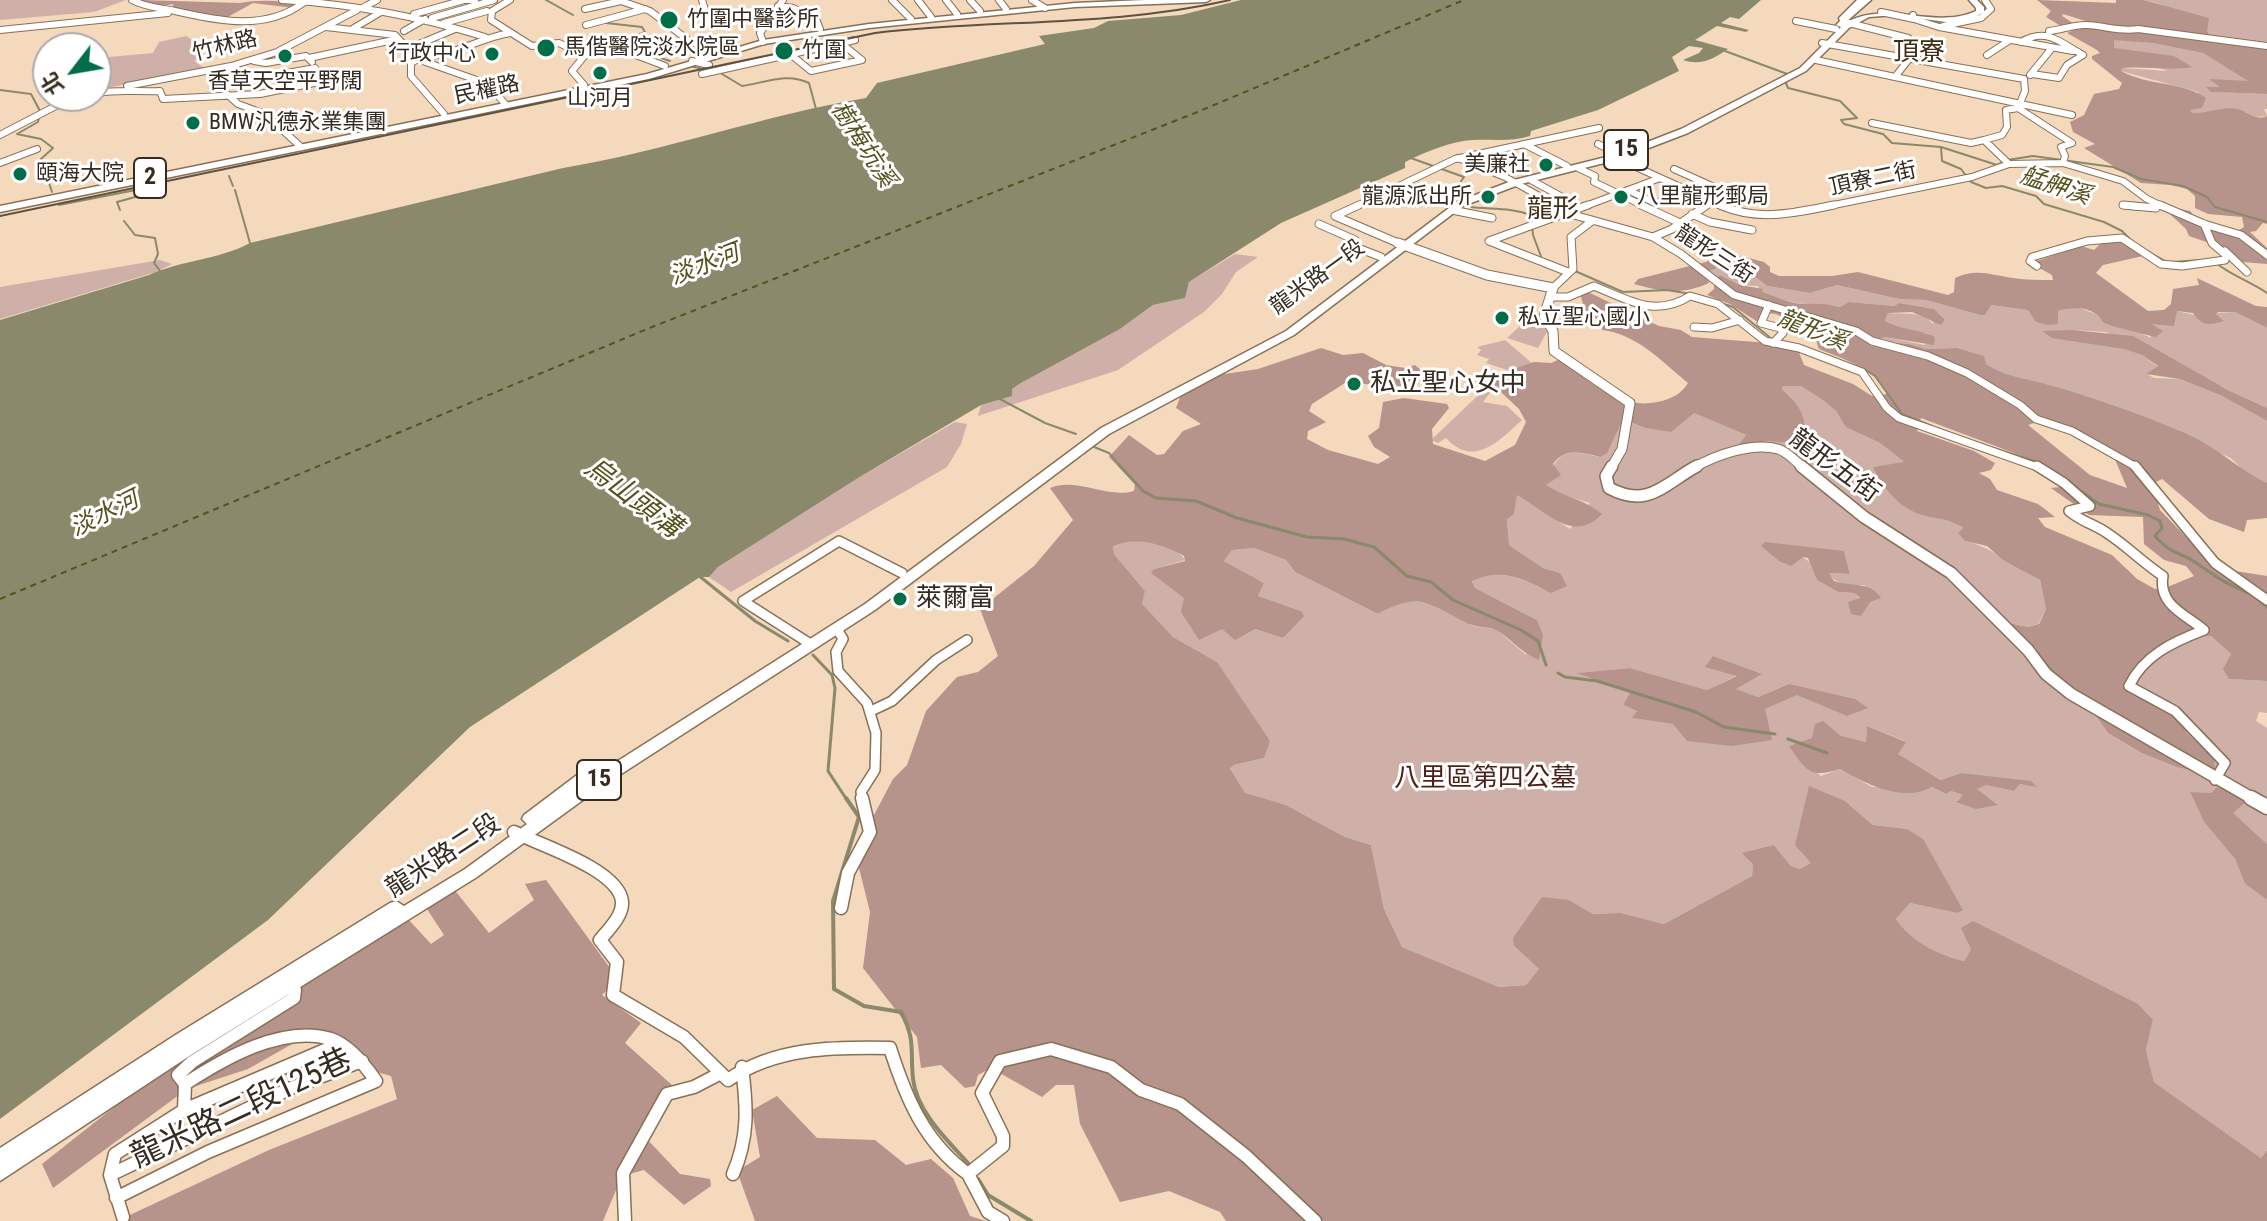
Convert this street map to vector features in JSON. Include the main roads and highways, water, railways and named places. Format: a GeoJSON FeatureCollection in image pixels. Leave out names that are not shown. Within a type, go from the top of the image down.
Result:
{"type":"FeatureCollection","features":[{"type":"Feature","properties":{"kind":"main road","name":"民權路"},"geometry":{"type":"LineString","coordinates":[[761,40],[1039,4],[1097,0]]}},
{"type":"Feature","properties":{"kind":"main road"},"geometry":{"type":"LineString","coordinates":[[1151,0],[1174,0]]}},
{"type":"Feature","properties":{"kind":"main road","name":"民權路"},"geometry":{"type":"LineString","coordinates":[[300,145],[444,114],[649,76],[761,40],[820,29],[1039,4],[1206,0]]}},
{"type":"Feature","properties":{"kind":"main road","name":"15"},"geometry":{"type":"LineString","coordinates":[[1861,0],[1843,18],[1849,21],[1881,12],[1947,19],[1971,17],[1980,10],[1973,0]]}},
{"type":"Feature","properties":{"kind":"main road","name":"龍米路一段"},"geometry":{"type":"LineString","coordinates":[[1514,182],[1531,180],[1649,145],[1771,87],[1826,44],[1871,0]]}},
{"type":"Feature","properties":{"kind":"main road"},"geometry":{"type":"LineString","coordinates":[[1892,3],[1916,12],[1950,16],[1973,11],[1973,5],[1965,0]]}},
{"type":"Feature","properties":{"kind":"main road","name":"龍米路一段"},"geometry":{"type":"LineString","coordinates":[[1614,155],[1816,60],[1836,29],[1849,21]]}},
{"type":"Feature","properties":{"kind":"main road","name":"民權路"},"geometry":{"type":"LineString","coordinates":[[300,145],[679,64]]}},
{"type":"Feature","properties":{"kind":"main road","name":"2"},"geometry":{"type":"LineString","coordinates":[[0,207],[300,145]]}},
{"type":"Feature","properties":{"kind":"main road","name":"龍米路一段"},"geometry":{"type":"LineString","coordinates":[[906,576],[1105,431],[1294,326],[1458,203],[1514,182],[1573,167]]}},
{"type":"Feature","properties":{"kind":"main road","name":"龍米路一段"},"geometry":{"type":"LineString","coordinates":[[1294,326],[1402,244]]}},
{"type":"Feature","properties":{"kind":"main road","name":"龍米路二段"},"geometry":{"type":"LineString","coordinates":[[808,643],[837,629],[906,576]]}},
{"type":"Feature","properties":{"kind":"main road","name":"龍米路二段"},"geometry":{"type":"LineString","coordinates":[[0,1159],[286,981],[471,873],[519,834],[906,576]]}},
{"type":"Feature","properties":{"kind":"main road","name":"龍米路二段"},"geometry":{"type":"LineString","coordinates":[[0,1172],[286,981]]}},
{"type":"Feature","properties":{"kind":"water","name":"淡水河"},"geometry":{"type":"Polygon","coordinates":[[[1241,0],[1761,0],[1739,19],[1730,17],[1721,23],[1749,30],[1746,32],[1717,26],[1695,40],[1728,49],[1712,58],[1701,62],[1683,60],[1703,48],[1689,46],[1672,57],[1679,71],[1598,110],[1531,131],[1530,136],[1523,138],[1465,141],[1438,148],[1405,162],[1405,168],[1281,223],[1189,282],[1185,298],[1153,305],[1120,329],[1021,383],[1012,389],[1012,396],[981,405],[858,478],[718,567],[709,577],[700,577],[470,727],[268,920],[0,1119],[0,320],[250,243],[866,98],[877,83],[1045,44],[1039,36],[1094,28],[1108,21],[1181,15],[1241,0]]]}},
{"type":"Feature","properties":{"kind":"waterway","name":"樹梅坑溪"},"geometry":{"type":"LineString","coordinates":[[546,0],[573,15]]}},
{"type":"Feature","properties":{"kind":"waterway","name":"樹梅坑溪"},"geometry":{"type":"LineString","coordinates":[[606,23],[642,27],[645,32],[625,40],[636,50],[670,61]]}},
{"type":"Feature","properties":{"kind":"waterway","name":"艋舺溪"},"geometry":{"type":"LineString","coordinates":[[1725,51],[1790,75]]}},
{"type":"Feature","properties":{"kind":"waterway","name":"樹梅坑溪"},"geometry":{"type":"LineString","coordinates":[[689,66],[709,70]]}},
{"type":"Feature","properties":{"kind":"waterway","name":"樹梅坑溪"},"geometry":{"type":"LineString","coordinates":[[722,74],[742,86],[784,78],[809,83],[816,109]]}},
{"type":"Feature","properties":{"kind":"waterway","name":"艋舺溪"},"geometry":{"type":"LineString","coordinates":[[1785,81],[1788,88],[1840,101],[1857,118],[1841,120],[1844,124],[1883,134],[1892,143],[1941,147]]}},
{"type":"Feature","properties":{"kind":"waterway"},"geometry":{"type":"LineString","coordinates":[[0,90],[32,96]]}},
{"type":"Feature","properties":{"kind":"waterway"},"geometry":{"type":"LineString","coordinates":[[39,117],[38,122],[17,134],[41,139],[53,148],[41,159],[52,192]]}},
{"type":"Feature","properties":{"kind":"waterway"},"geometry":{"type":"LineString","coordinates":[[1941,147],[1997,165],[2007,160],[2033,156],[2113,167],[2141,179],[2183,186],[2207,197],[2215,207],[2267,222]]}},
{"type":"Feature","properties":{"kind":"waterway","name":"艋舺溪"},"geometry":{"type":"LineString","coordinates":[[1941,147],[1942,161],[1961,169],[1971,182],[1986,188],[2002,186],[2036,196],[2044,204],[2104,222],[2122,231],[2134,243]]}},
{"type":"Feature","properties":{"kind":"waterway","name":"龍形溪"},"geometry":{"type":"LineString","coordinates":[[1408,157],[1464,177],[1447,201],[1468,207],[1531,215],[1533,235],[1542,259]]}},
{"type":"Feature","properties":{"kind":"waterway"},"geometry":{"type":"LineString","coordinates":[[229,176],[233,186]]}},
{"type":"Feature","properties":{"kind":"waterway"},"geometry":{"type":"LineString","coordinates":[[59,205],[146,188]]}},
{"type":"Feature","properties":{"kind":"waterway"},"geometry":{"type":"LineString","coordinates":[[120,210],[117,202],[146,194],[146,190]]}},
{"type":"Feature","properties":{"kind":"waterway"},"geometry":{"type":"LineString","coordinates":[[235,190],[250,243]]}},
{"type":"Feature","properties":{"kind":"waterway"},"geometry":{"type":"LineString","coordinates":[[124,221],[135,235],[155,238],[158,254],[154,263],[161,272]]}},
{"type":"Feature","properties":{"kind":"waterway","name":"艋舺溪"},"geometry":{"type":"LineString","coordinates":[[2144,249],[2165,261]]}},
{"type":"Feature","properties":{"kind":"waterway","name":"艋舺溪"},"geometry":{"type":"LineString","coordinates":[[2172,262],[2201,260]]}},
{"type":"Feature","properties":{"kind":"waterway","name":"艋舺溪"},"geometry":{"type":"LineString","coordinates":[[2216,263],[2267,293]]}},
{"type":"Feature","properties":{"kind":"waterway","name":"龍形溪"},"geometry":{"type":"LineString","coordinates":[[1575,271],[1623,292],[1667,290],[1691,294]]}},
{"type":"Feature","properties":{"kind":"waterway","name":"龍形溪"},"geometry":{"type":"LineString","coordinates":[[1721,303],[1733,307],[1773,340]]}},
{"type":"Feature","properties":{"kind":"waterway","name":"龍形溪"},"geometry":{"type":"LineString","coordinates":[[1864,369],[1875,376],[1902,414],[1932,426]]}},
{"type":"Feature","properties":{"kind":"waterway"},"geometry":{"type":"LineString","coordinates":[[1000,399],[1045,423],[1076,434]]}},
{"type":"Feature","properties":{"kind":"waterway","name":"龍形溪"},"geometry":{"type":"LineString","coordinates":[[1984,445],[2038,462]]}},
{"type":"Feature","properties":{"kind":"waterway"},"geometry":{"type":"LineString","coordinates":[[1094,447],[1109,453],[1122,468]]}},
{"type":"Feature","properties":{"kind":"waterway"},"geometry":{"type":"LineString","coordinates":[[1120,466],[1143,491],[1156,498],[1196,501],[1237,518],[1307,537],[1344,539],[1374,547],[1407,576],[1431,582],[1453,600],[1521,630],[1538,641],[1546,665]]}},
{"type":"Feature","properties":{"kind":"waterway","name":"龍形溪"},"geometry":{"type":"LineString","coordinates":[[2048,468],[2099,504],[2148,515],[2160,521],[2162,528],[2155,536],[2167,547],[2249,593]]}},
{"type":"Feature","properties":{"kind":"waterway","name":"烏山頭溝"},"geometry":{"type":"LineString","coordinates":[[698,575],[755,621],[788,641]]}},
{"type":"Feature","properties":{"kind":"waterway","name":"龍形溪"},"geometry":{"type":"LineString","coordinates":[[2256,597],[2267,607]]}},
{"type":"Feature","properties":{"kind":"waterway","name":"烏山頭溝"},"geometry":{"type":"LineString","coordinates":[[813,655],[832,675],[835,688],[828,771],[847,800]]}},
{"type":"Feature","properties":{"kind":"waterway"},"geometry":{"type":"LineString","coordinates":[[1558,673],[1565,677],[1597,681],[1696,712],[1724,727],[1775,734]]}},
{"type":"Feature","properties":{"kind":"waterway"},"geometry":{"type":"LineString","coordinates":[[1788,739],[1827,753]]}},
{"type":"Feature","properties":{"kind":"waterway","name":"烏山頭溝"},"geometry":{"type":"LineString","coordinates":[[846,798],[859,817],[833,901],[834,989],[864,1006],[901,1012],[911,1038],[913,1079],[920,1103],[934,1125],[968,1163]]}},
{"type":"Feature","properties":{"kind":"waterway","name":"烏山頭溝"},"geometry":{"type":"LineString","coordinates":[[978,1179],[988,1195],[1031,1221]]}},
{"type":"Feature","properties":{"kind":"railway"},"geometry":{"type":"LineString","coordinates":[[0,216],[875,33],[1142,15],[1230,0]]}},
{"type":"Feature","properties":{"kind":"place","name":"竹圍中醫診所"},"geometry":{"type":"Point","coordinates":[669,20]}},
{"type":"Feature","properties":{"kind":"place","name":"馬偕醫院淡水院區"},"geometry":{"type":"Point","coordinates":[546,48]}},
{"type":"Feature","properties":{"kind":"place","name":"竹圍"},"geometry":{"type":"Point","coordinates":[784,51]}},
{"type":"Feature","properties":{"kind":"place","name":"行政中心"},"geometry":{"type":"Point","coordinates":[492,54]}},
{"type":"Feature","properties":{"kind":"place","name":"香草天空平野闊"},"geometry":{"type":"Point","coordinates":[285,56]}},
{"type":"Feature","properties":{"kind":"place","name":"山河月"},"geometry":{"type":"Point","coordinates":[600,73]}},
{"type":"Feature","properties":{"kind":"place","name":"BMW汎德永業集團"},"geometry":{"type":"Point","coordinates":[193,123]}},
{"type":"Feature","properties":{"kind":"place","name":"美廉社"},"geometry":{"type":"Point","coordinates":[1546,165]}},
{"type":"Feature","properties":{"kind":"place","name":"頤海大院"},"geometry":{"type":"Point","coordinates":[20,174]}},
{"type":"Feature","properties":{"kind":"place","name":"龍源派出所"},"geometry":{"type":"Point","coordinates":[1488,197]}},
{"type":"Feature","properties":{"kind":"place","name":"八里龍形郵局"},"geometry":{"type":"Point","coordinates":[1621,197]}},
{"type":"Feature","properties":{"kind":"place","name":"私立聖心國小"},"geometry":{"type":"Point","coordinates":[1502,318]}},
{"type":"Feature","properties":{"kind":"place","name":"私立聖心女中"},"geometry":{"type":"Point","coordinates":[1354,384]}},
{"type":"Feature","properties":{"kind":"place","name":"萊爾富"},"geometry":{"type":"Point","coordinates":[900,599]}},
{"type":"Feature","properties":{"kind":"district","name":"頂寮"},"geometry":{"type":"Point","coordinates":[1919,53]}},
{"type":"Feature","properties":{"kind":"district","name":"龍形"},"geometry":{"type":"Point","coordinates":[1553,210]}},
{"type":"Feature","properties":{"kind":"park label","name":"八里區第四公墓"},"geometry":{"type":"Point","coordinates":[1485,779]}}]}
